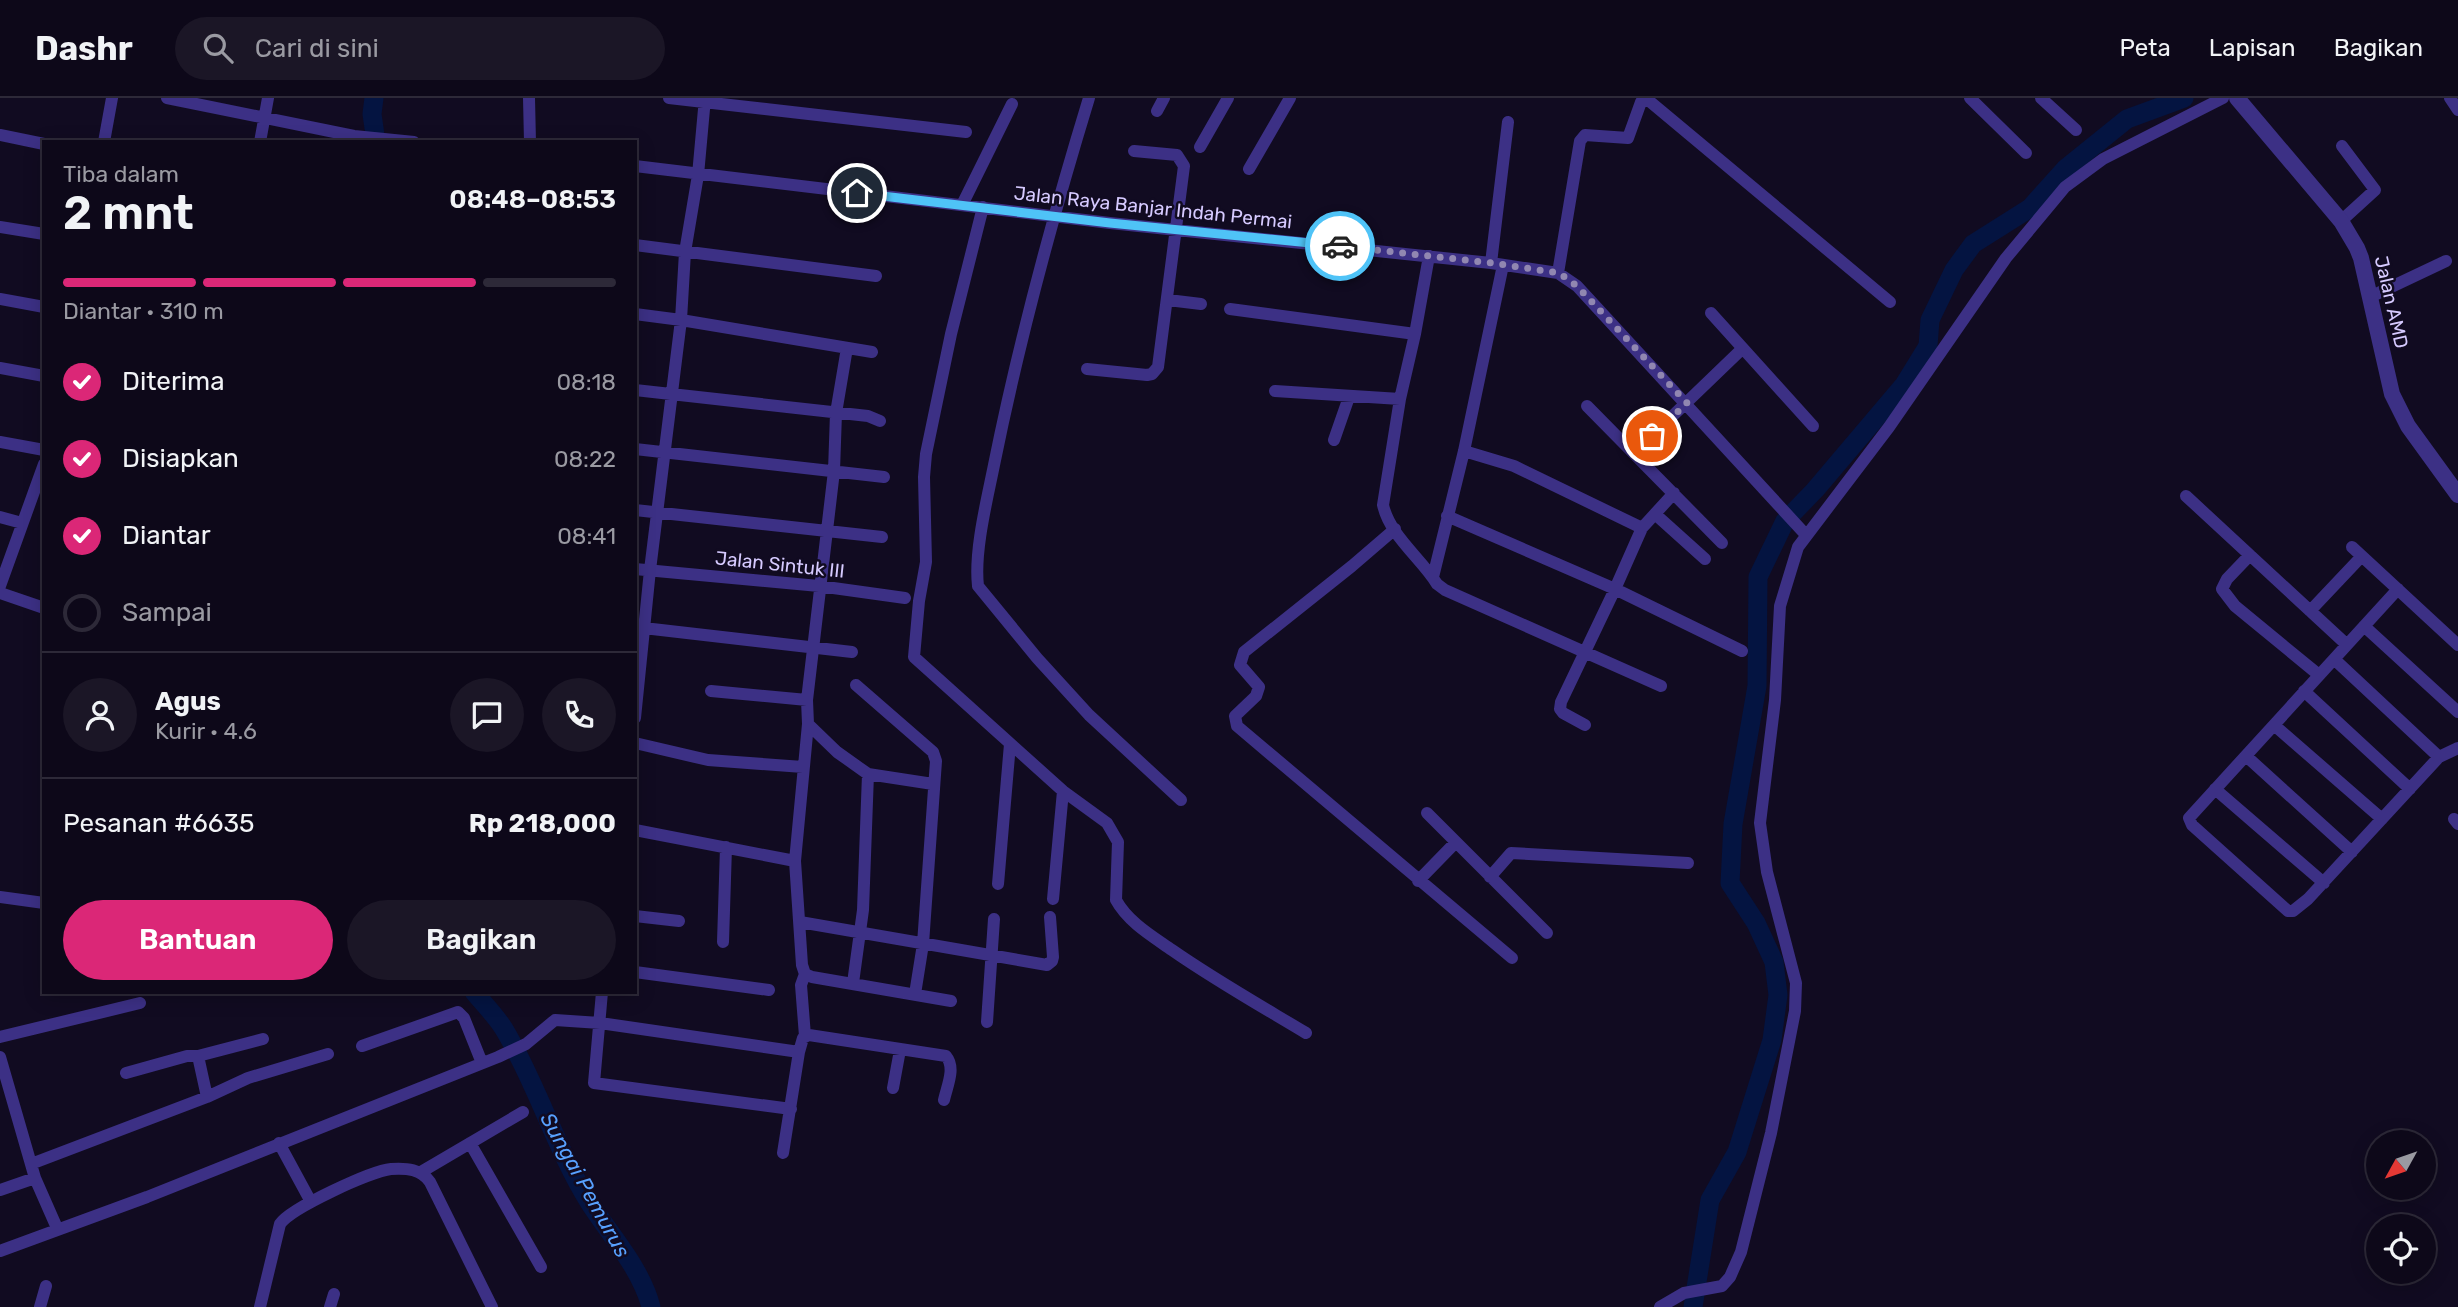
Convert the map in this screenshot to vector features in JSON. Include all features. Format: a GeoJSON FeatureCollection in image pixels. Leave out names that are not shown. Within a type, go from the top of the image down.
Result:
{"type":"FeatureCollection","features":[{"type":"Feature","properties":{"kind":"street"},"geometry":{"type":"LineString","coordinates":[[104,140],[112,98]]}},
{"type":"Feature","properties":{"kind":"street"},"geometry":{"type":"LineString","coordinates":[[167,98],[354,136],[396,140]]}},
{"type":"Feature","properties":{"kind":"street"},"geometry":{"type":"LineString","coordinates":[[260,140],[268,98]]}},
{"type":"Feature","properties":{"kind":"street"},"geometry":{"type":"LineString","coordinates":[[529,98],[530,140]]}},
{"type":"Feature","properties":{"kind":"street"},"geometry":{"type":"LineString","coordinates":[[669,98],[966,132]]}},
{"type":"Feature","properties":{"kind":"street"},"geometry":{"type":"LineString","coordinates":[[1089,98],[1053,215],[999,442],[984,519],[977,573],[978,586],[1037,658],[1089,715],[1181,800]]}},
{"type":"Feature","properties":{"kind":"street"},"geometry":{"type":"LineString","coordinates":[[1157,111],[1164,98]]}},
{"type":"Feature","properties":{"kind":"street"},"geometry":{"type":"LineString","coordinates":[[1200,147],[1228,98]]}},
{"type":"Feature","properties":{"kind":"street"},"geometry":{"type":"LineString","coordinates":[[1970,98],[2026,153]]}},
{"type":"Feature","properties":{"kind":"street"},"geometry":{"type":"LineString","coordinates":[[2041,98],[2076,130]]}},
{"type":"Feature","properties":{"kind":"street"},"geometry":{"type":"LineString","coordinates":[[1660,1307],[1684,1293],[1722,1286],[1730,1277],[1741,1252],[1771,1133],[1796,1011],[1796,983],[1767,872],[1760,823],[1775,700],[1780,606],[1803,531],[1889,427],[2006,258],[2065,187],[2103,159],[2223,98]]}},
{"type":"Feature","properties":{"kind":"street","name":"Jalan AMD"},"geometry":{"type":"LineString","coordinates":[[2237,98],[2341,221],[2357,248],[2392,394],[2401,414],[2458,495]]}},
{"type":"Feature","properties":{"kind":"street"},"geometry":{"type":"LineString","coordinates":[[2450,98],[2458,110]]}},
{"type":"Feature","properties":{"kind":"street"},"geometry":{"type":"LineString","coordinates":[[1249,169],[1285,100]]}},
{"type":"Feature","properties":{"kind":"street"},"geometry":{"type":"LineString","coordinates":[[1803,531],[1577,286],[1559,273],[1580,141],[1585,135],[1628,138],[1638,107],[1641,102],[1648,100],[1890,302]]}},
{"type":"Feature","properties":{"kind":"street"},"geometry":{"type":"LineString","coordinates":[[637,684],[640,628],[666,452],[681,320],[685,252],[698,175],[704,101]]}},
{"type":"Feature","properties":{"kind":"street"},"geometry":{"type":"LineString","coordinates":[[962,205],[1012,104]]}},
{"type":"Feature","properties":{"kind":"street"},"geometry":{"type":"LineString","coordinates":[[1433,578],[1464,451],[1497,264],[1508,122]]}},
{"type":"Feature","properties":{"kind":"street"},"geometry":{"type":"LineString","coordinates":[[0,135],[42,144]]}},
{"type":"Feature","properties":{"kind":"street"},"geometry":{"type":"LineString","coordinates":[[2341,221],[2375,190],[2342,146]]}},
{"type":"Feature","properties":{"kind":"street"},"geometry":{"type":"LineString","coordinates":[[1087,369],[1147,375],[1155,372],[1158,367],[1184,166],[1178,155],[1134,151]]}},
{"type":"Feature","properties":{"kind":"street","name":"Jalan Raya Banjar Indah Permai"},"geometry":{"type":"LineString","coordinates":[[637,166],[1559,273]]}},
{"type":"Feature","properties":{"kind":"street"},"geometry":{"type":"LineString","coordinates":[[983,207],[951,334],[926,454],[926,562],[914,657],[1063,790],[1107,823],[1118,842],[1116,900],[1129,916],[1207,975],[1306,1033]]}},
{"type":"Feature","properties":{"kind":"street"},"geometry":{"type":"LineString","coordinates":[[0,227],[42,234]]}},
{"type":"Feature","properties":{"kind":"street"},"geometry":{"type":"LineString","coordinates":[[637,245],[876,276]]}},
{"type":"Feature","properties":{"kind":"street"},"geometry":{"type":"LineString","coordinates":[[1429,256],[1400,399],[1383,499],[1385,514],[1439,587],[1661,686]]}},
{"type":"Feature","properties":{"kind":"street"},"geometry":{"type":"LineString","coordinates":[[2370,297],[2446,261]]}},
{"type":"Feature","properties":{"kind":"street"},"geometry":{"type":"LineString","coordinates":[[0,299],[42,307]]}},
{"type":"Feature","properties":{"kind":"street"},"geometry":{"type":"LineString","coordinates":[[1168,300],[1201,304]]}},
{"type":"Feature","properties":{"kind":"street"},"geometry":{"type":"LineString","coordinates":[[1230,309],[1415,334]]}},
{"type":"Feature","properties":{"kind":"street"},"geometry":{"type":"LineString","coordinates":[[1711,313],[1813,426]]}},
{"type":"Feature","properties":{"kind":"street"},"geometry":{"type":"LineString","coordinates":[[637,314],[872,352]]}},
{"type":"Feature","properties":{"kind":"street"},"geometry":{"type":"LineString","coordinates":[[783,1153],[799,1052],[805,1036],[801,985],[805,974],[802,965],[795,862],[808,724],[807,700],[834,471],[836,413],[847,348]]}},
{"type":"Feature","properties":{"kind":"street"},"geometry":{"type":"LineString","coordinates":[[1634,453],[1742,349]]}},
{"type":"Feature","properties":{"kind":"street"},"geometry":{"type":"LineString","coordinates":[[0,368],[42,376]]}},
{"type":"Feature","properties":{"kind":"street"},"geometry":{"type":"LineString","coordinates":[[637,390],[868,416],[880,421]]}},
{"type":"Feature","properties":{"kind":"street"},"geometry":{"type":"LineString","coordinates":[[1275,391],[1400,399]]}},
{"type":"Feature","properties":{"kind":"street"},"geometry":{"type":"LineString","coordinates":[[1334,440],[1349,397]]}},
{"type":"Feature","properties":{"kind":"street"},"geometry":{"type":"LineString","coordinates":[[1587,406],[1723,542]]}},
{"type":"Feature","properties":{"kind":"street"},"geometry":{"type":"LineString","coordinates":[[0,442],[42,450]]}},
{"type":"Feature","properties":{"kind":"street"},"geometry":{"type":"LineString","coordinates":[[637,449],[884,477]]}},
{"type":"Feature","properties":{"kind":"street"},"geometry":{"type":"LineString","coordinates":[[1464,451],[1514,466],[1642,528]]}},
{"type":"Feature","properties":{"kind":"street"},"geometry":{"type":"LineString","coordinates":[[0,586],[42,469]]}},
{"type":"Feature","properties":{"kind":"street"},"geometry":{"type":"LineString","coordinates":[[1585,725],[1563,713],[1560,709],[1561,702],[1642,528],[1674,493]]}},
{"type":"Feature","properties":{"kind":"street"},"geometry":{"type":"LineString","coordinates":[[2186,496],[2346,644]]}},
{"type":"Feature","properties":{"kind":"street"},"geometry":{"type":"LineString","coordinates":[[637,510],[882,537]]}},
{"type":"Feature","properties":{"kind":"street"},"geometry":{"type":"LineString","coordinates":[[1655,514],[1705,559]]}},
{"type":"Feature","properties":{"kind":"street"},"geometry":{"type":"LineString","coordinates":[[1447,516],[1615,589],[1742,651]]}},
{"type":"Feature","properties":{"kind":"street"},"geometry":{"type":"LineString","coordinates":[[0,517],[22,523]]}},
{"type":"Feature","properties":{"kind":"street"},"geometry":{"type":"LineString","coordinates":[[1395,529],[1244,652],[1240,665],[1259,687],[1258,692],[1235,716],[1235,721],[1237,726],[1418,881],[1512,958]]}},
{"type":"Feature","properties":{"kind":"street"},"geometry":{"type":"LineString","coordinates":[[2310,611],[2357,551],[2458,645]]}},
{"type":"Feature","properties":{"kind":"street"},"geometry":{"type":"LineString","coordinates":[[2250,555],[2227,579],[2222,589],[2235,606],[2319,676]]}},
{"type":"Feature","properties":{"kind":"street","name":"Jalan Sintuk III"},"geometry":{"type":"LineString","coordinates":[[637,569],[819,586],[905,598]]}},
{"type":"Feature","properties":{"kind":"street"},"geometry":{"type":"LineString","coordinates":[[2398,589],[2189,818],[2192,825],[2288,911],[2298,908],[2324,883],[2439,757],[2458,748]]}},
{"type":"Feature","properties":{"kind":"street"},"geometry":{"type":"LineString","coordinates":[[0,593],[42,607]]}},
{"type":"Feature","properties":{"kind":"street"},"geometry":{"type":"LineString","coordinates":[[2364,626],[2458,712]]}},
{"type":"Feature","properties":{"kind":"street"},"geometry":{"type":"LineString","coordinates":[[640,628],[852,652]]}},
{"type":"Feature","properties":{"kind":"street"},"geometry":{"type":"LineString","coordinates":[[2334,659],[2439,757]]}},
{"type":"Feature","properties":{"kind":"street"},"geometry":{"type":"LineString","coordinates":[[856,685],[933,752],[936,761],[923,944],[915,994]]}},
{"type":"Feature","properties":{"kind":"street"},"geometry":{"type":"LineString","coordinates":[[711,691],[807,700]]}},
{"type":"Feature","properties":{"kind":"street"},"geometry":{"type":"LineString","coordinates":[[2304,691],[2410,789]]}},
{"type":"Feature","properties":{"kind":"street"},"geometry":{"type":"LineString","coordinates":[[808,724],[837,752],[868,774],[933,784]]}},
{"type":"Feature","properties":{"kind":"street"},"geometry":{"type":"LineString","coordinates":[[2274,725],[2382,819]]}},
{"type":"Feature","properties":{"kind":"street"},"geometry":{"type":"LineString","coordinates":[[637,743],[708,760],[803,767]]}},
{"type":"Feature","properties":{"kind":"street"},"geometry":{"type":"LineString","coordinates":[[998,884],[1010,744]]}},
{"type":"Feature","properties":{"kind":"street"},"geometry":{"type":"LineString","coordinates":[[2246,756],[2352,852]]}},
{"type":"Feature","properties":{"kind":"street"},"geometry":{"type":"LineString","coordinates":[[853,983],[860,934],[868,774]]}},
{"type":"Feature","properties":{"kind":"street"},"geometry":{"type":"LineString","coordinates":[[2215,789],[2324,883]]}},
{"type":"Feature","properties":{"kind":"street"},"geometry":{"type":"LineString","coordinates":[[1053,899],[1063,790]]}},
{"type":"Feature","properties":{"kind":"street"},"geometry":{"type":"LineString","coordinates":[[1427,813],[1547,933]]}},
{"type":"Feature","properties":{"kind":"street"},"geometry":{"type":"LineString","coordinates":[[637,830],[795,862]]}},
{"type":"Feature","properties":{"kind":"street"},"geometry":{"type":"LineString","coordinates":[[1418,881],[1455,842]]}},
{"type":"Feature","properties":{"kind":"street"},"geometry":{"type":"LineString","coordinates":[[723,942],[726,847]]}},
{"type":"Feature","properties":{"kind":"street"},"geometry":{"type":"LineString","coordinates":[[1490,877],[1511,853],[1688,863]]}},
{"type":"Feature","properties":{"kind":"street"},"geometry":{"type":"LineString","coordinates":[[0,897],[42,903]]}},
{"type":"Feature","properties":{"kind":"street"},"geometry":{"type":"LineString","coordinates":[[637,916],[679,921]]}},
{"type":"Feature","properties":{"kind":"street"},"geometry":{"type":"LineString","coordinates":[[800,922],[1047,965],[1053,957],[1050,917]]}},
{"type":"Feature","properties":{"kind":"street"},"geometry":{"type":"LineString","coordinates":[[987,1022],[994,919]]}},
{"type":"Feature","properties":{"kind":"street"},"geometry":{"type":"LineString","coordinates":[[637,972],[769,990]]}},
{"type":"Feature","properties":{"kind":"street"},"geometry":{"type":"LineString","coordinates":[[805,974],[951,1001]]}},
{"type":"Feature","properties":{"kind":"street"},"geometry":{"type":"LineString","coordinates":[[603,994],[594,1083],[791,1109]]}},
{"type":"Feature","properties":{"kind":"street"},"geometry":{"type":"LineString","coordinates":[[0,1037],[139,1003]]}},
{"type":"Feature","properties":{"kind":"street"},"geometry":{"type":"LineString","coordinates":[[362,1046],[458,1012],[464,1018],[482,1063]]}},
{"type":"Feature","properties":{"kind":"street"},"geometry":{"type":"LineString","coordinates":[[0,1251],[57,1228],[147,1198],[279,1143],[498,1058],[526,1044],[555,1020],[600,1023],[799,1052]]}},
{"type":"Feature","properties":{"kind":"street"},"geometry":{"type":"LineString","coordinates":[[805,1036],[813,1034],[941,1055],[949,1059],[951,1068],[944,1100]]}},
{"type":"Feature","properties":{"kind":"street"},"geometry":{"type":"LineString","coordinates":[[126,1073],[187,1055],[198,1056],[263,1039]]}},
{"type":"Feature","properties":{"kind":"street"},"geometry":{"type":"LineString","coordinates":[[893,1088],[900,1049]]}},
{"type":"Feature","properties":{"kind":"street"},"geometry":{"type":"LineString","coordinates":[[31,1164],[248,1079],[328,1054]]}},
{"type":"Feature","properties":{"kind":"street"},"geometry":{"type":"LineString","coordinates":[[198,1056],[206,1097]]}},
{"type":"Feature","properties":{"kind":"street"},"geometry":{"type":"LineString","coordinates":[[0,1057],[35,1178],[57,1228]]}},
{"type":"Feature","properties":{"kind":"street"},"geometry":{"type":"LineString","coordinates":[[260,1307],[280,1224],[286,1216],[377,1172],[398,1169],[421,1172],[523,1112]]}},
{"type":"Feature","properties":{"kind":"street"},"geometry":{"type":"LineString","coordinates":[[279,1143],[311,1202]]}},
{"type":"Feature","properties":{"kind":"street"},"geometry":{"type":"LineString","coordinates":[[470,1143],[541,1267]]}},
{"type":"Feature","properties":{"kind":"street"},"geometry":{"type":"LineString","coordinates":[[421,1172],[430,1182],[492,1307]]}},
{"type":"Feature","properties":{"kind":"street"},"geometry":{"type":"LineString","coordinates":[[0,1190],[35,1178]]}},
{"type":"Feature","properties":{"kind":"street"},"geometry":{"type":"LineString","coordinates":[[40,1307],[46,1286]]}},
{"type":"Feature","properties":{"kind":"waterway","name":"Sungai Pemurus"},"geometry":{"type":"LineString","coordinates":[[374,98],[372,114],[376,140]]}},
{"type":"Feature","properties":{"kind":"waterway"},"geometry":{"type":"LineString","coordinates":[[1693,1307],[1710,1200],[1737,1152],[1772,1040],[1778,995],[1774,962],[1756,923],[1730,883],[1733,824],[1757,686],[1758,577],[1785,521],[1815,490],[1904,385],[1928,346],[1930,320],[1954,270],[1973,244],[2030,208],[2065,169],[2127,119],[2184,98]]}},
{"type":"Feature","properties":{"kind":"waterway","name":"Sungai Pemurus"},"geometry":{"type":"LineString","coordinates":[[476,994],[494,1015],[516,1050],[577,1181],[633,1265],[651,1307]]}},
{"type":"Feature","properties":{"kind":"way so far"},"geometry":{"type":"LineString","coordinates":[[1340,246],[1492,263],[1563,275],[1577,286],[1687,403],[1652,436]]}},
{"type":"Feature","properties":{"kind":"route"},"geometry":{"type":"LineString","coordinates":[[857,193],[1110,223],[1340,246]]}}]}
